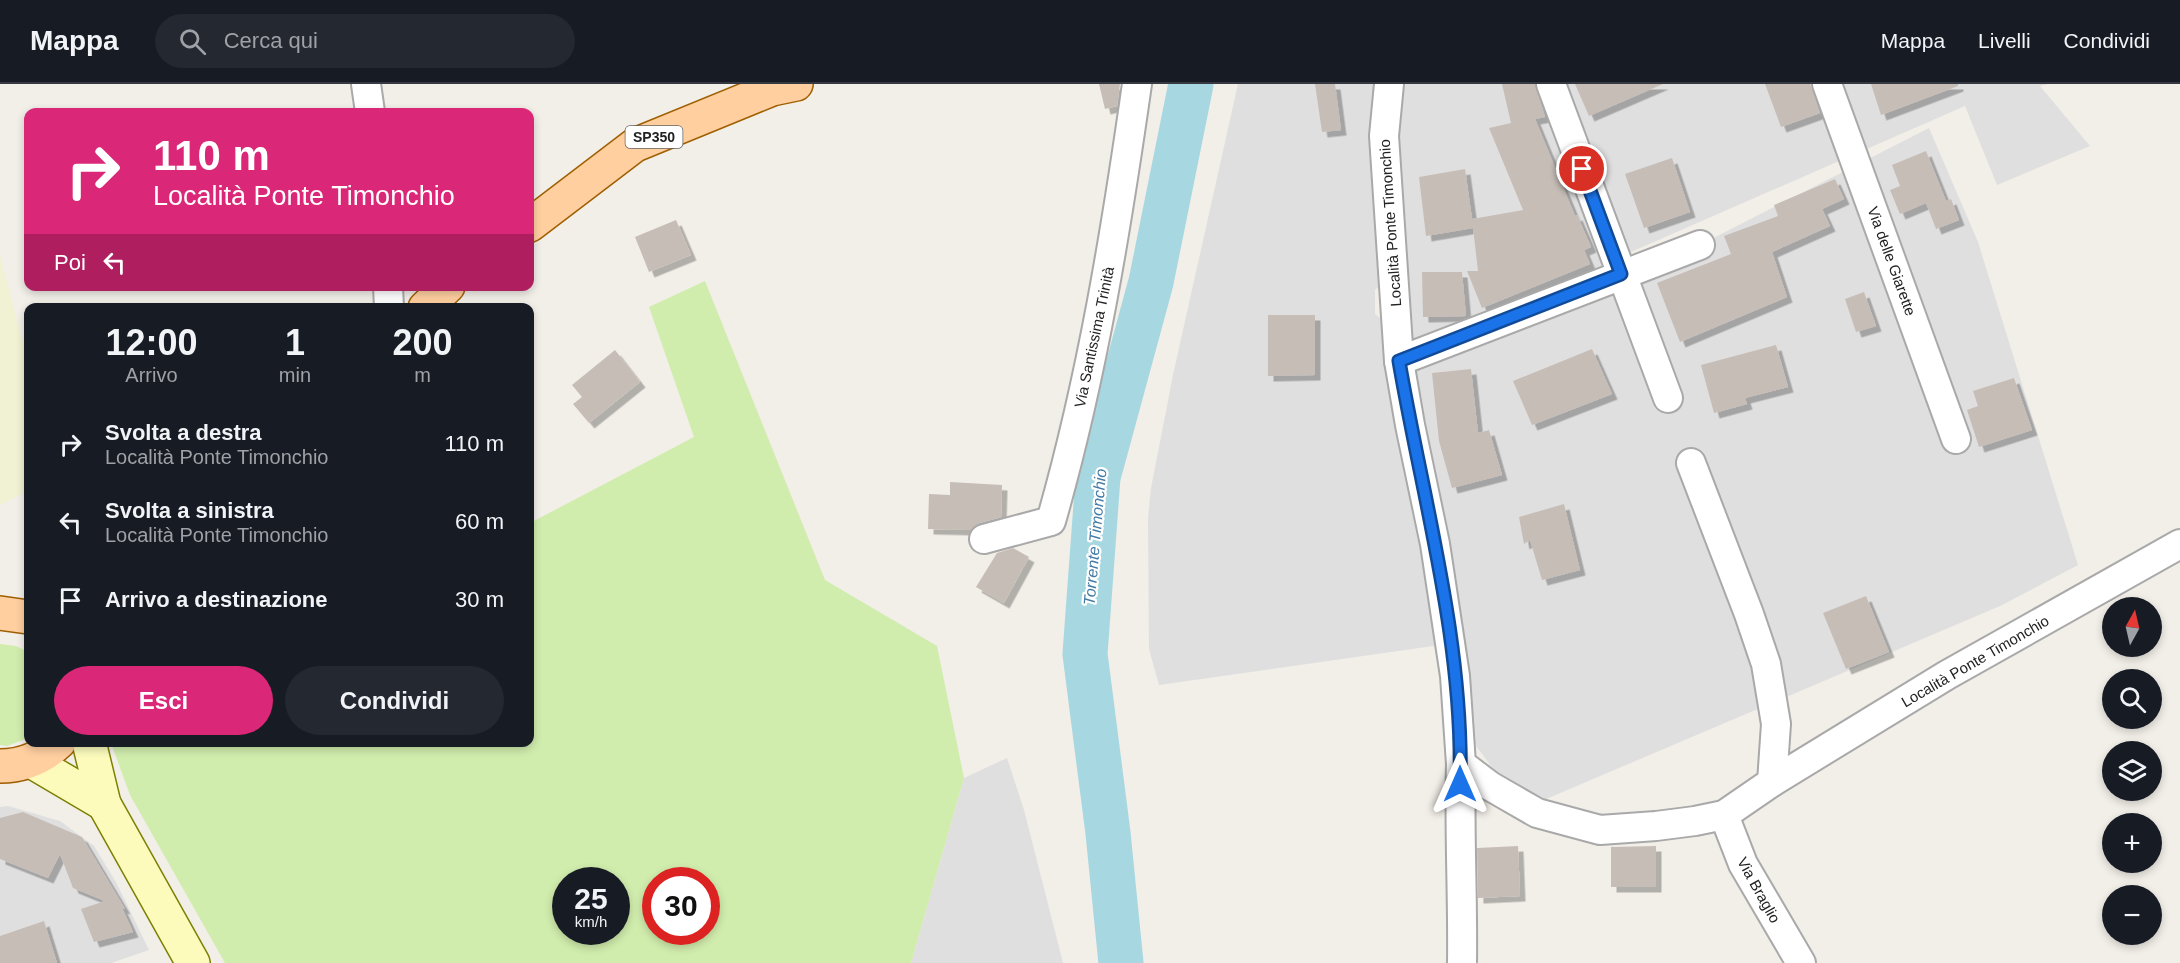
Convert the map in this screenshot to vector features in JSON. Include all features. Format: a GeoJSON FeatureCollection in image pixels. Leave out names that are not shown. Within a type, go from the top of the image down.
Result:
{"type":"FeatureCollection","features":[{"type":"Feature","properties":{"kind":"main road","name":"SP350"},"geometry":{"type":"LineString","coordinates":[[534,222],[635,145],[772,89],[796,84]]}},
{"type":"Feature","properties":{"kind":"main road"},"geometry":{"type":"LineString","coordinates":[[429,303],[443,291]]}},
{"type":"Feature","properties":{"kind":"main road"},"geometry":{"type":"LineString","coordinates":[[16,763],[48,752],[54,747]]}},
{"type":"Feature","properties":{"kind":"main road"},"geometry":{"type":"LineString","coordinates":[[90,747],[104,804],[193,963]]}},
{"type":"Feature","properties":{"kind":"main road"},"geometry":{"type":"LineString","coordinates":[[16,763],[104,804]]}},
{"type":"Feature","properties":{"kind":"street"},"geometry":{"type":"LineString","coordinates":[[366,84],[369,108]]}},
{"type":"Feature","properties":{"kind":"street","name":"Via Santissima Trinità"},"geometry":{"type":"LineString","coordinates":[[984,539],[1051,520],[1066,469],[1117,229],[1137,84]]}},
{"type":"Feature","properties":{"kind":"street","name":"Località Ponte Timonchio"},"geometry":{"type":"LineString","coordinates":[[1389,84],[1384,136],[1399,361],[1435,544],[1455,676],[1461,764],[1463,907],[1461,963]]}},
{"type":"Feature","properties":{"kind":"street"},"geometry":{"type":"LineString","coordinates":[[1551,84],[1668,398]]}},
{"type":"Feature","properties":{"kind":"street","name":"Via delle Giarette"},"geometry":{"type":"LineString","coordinates":[[1827,84],[1956,439]]}},
{"type":"Feature","properties":{"kind":"street"},"geometry":{"type":"LineString","coordinates":[[1399,361],[1700,245]]}},
{"type":"Feature","properties":{"kind":"street"},"geometry":{"type":"LineString","coordinates":[[1691,463],[1766,664],[1776,724],[1772,782]]}},
{"type":"Feature","properties":{"kind":"street","name":"Località Ponte Timonchio"},"geometry":{"type":"LineString","coordinates":[[1461,764],[1490,786],[1537,813],[1600,830],[1695,821],[1724,814],[1947,675],[2180,544]]}},
{"type":"Feature","properties":{"kind":"street","name":"Via Braglio"},"geometry":{"type":"LineString","coordinates":[[1724,814],[1743,864],[1801,963]]}},
{"type":"Feature","properties":{"kind":"shaded area"},"geometry":{"type":"Polygon","coordinates":[[[1238,84],[1380,84],[1383,283],[1375,290],[1375,314],[1385,322],[1440,645],[1159,685],[1149,649],[1148,518],[1151,488],[1173,375],[1238,84]]]}},
{"type":"Feature","properties":{"kind":"shaded area"},"geometry":{"type":"Polygon","coordinates":[[[1397,84],[1543,84],[1604,256],[1600,269],[1403,347],[1397,84]]]}},
{"type":"Feature","properties":{"kind":"shaded area"},"geometry":{"type":"Polygon","coordinates":[[[1560,84],[2048,84],[2040,86],[2090,146],[1997,185],[1965,106],[1631,252],[1619,231],[1598,169],[1577,130],[1560,84]]]}},
{"type":"Feature","properties":{"kind":"shaded area"},"geometry":{"type":"Polygon","coordinates":[[[1929,128],[1978,242],[2078,565],[2000,606],[1539,802],[1511,785],[1491,766],[1476,746],[1464,719],[1413,371],[1596,298],[1929,128]]]}},
{"type":"Feature","properties":{"kind":"shaded area"},"geometry":{"type":"Polygon","coordinates":[[[1007,758],[1024,810],[1063,963],[911,963],[964,778],[1007,758]]]}},
{"type":"Feature","properties":{"kind":"shaded area"},"geometry":{"type":"Polygon","coordinates":[[[8,806],[60,821],[94,846],[116,882],[149,950],[111,963],[0,963],[0,807],[8,806]]]}},
{"type":"Feature","properties":{"kind":"green space"},"geometry":{"type":"Polygon","coordinates":[[[0,255],[24,347],[24,493],[0,505],[0,255]]]}},
{"type":"Feature","properties":{"kind":"green space"},"geometry":{"type":"Polygon","coordinates":[[[705,281],[825,580],[937,646],[964,778],[911,963],[225,963],[130,795],[112,747],[534,747],[534,521],[694,437],[649,307],[705,281]]]}},
{"type":"Feature","properties":{"kind":"green space"},"geometry":{"type":"Polygon","coordinates":[[[0,644],[16,646],[24,650],[24,740],[7,746],[0,745],[0,644]]]}},
{"type":"Feature","properties":{"kind":"building"},"geometry":{"type":"Polygon","coordinates":[[[1099,84],[1120,84],[1117,106],[1105,109],[1099,84]]]}},
{"type":"Feature","properties":{"kind":"building"},"geometry":{"type":"Polygon","coordinates":[[[1315,84],[1335,84],[1341,130],[1322,132],[1315,84]]]}},
{"type":"Feature","properties":{"kind":"building"},"geometry":{"type":"Polygon","coordinates":[[[1502,84],[1535,84],[1545,117],[1535,119],[1575,216],[1577,215],[1591,247],[1584,250],[1590,264],[1482,308],[1467,271],[1478,271],[1473,228],[1426,236],[1419,177],[1465,169],[1472,219],[1523,210],[1489,128],[1511,123],[1502,84]]]}},
{"type":"Feature","properties":{"kind":"building"},"geometry":{"type":"Polygon","coordinates":[[[1575,84],[1663,84],[1589,116],[1575,84]]]}},
{"type":"Feature","properties":{"kind":"building"},"geometry":{"type":"Polygon","coordinates":[[[1765,84],[1810,84],[1820,113],[1781,127],[1765,84]]]}},
{"type":"Feature","properties":{"kind":"building"},"geometry":{"type":"Polygon","coordinates":[[[1871,84],[1958,84],[1958,86],[1881,115],[1871,84]]]}},
{"type":"Feature","properties":{"kind":"building"},"geometry":{"type":"Polygon","coordinates":[[[1926,151],[1946,201],[1951,199],[1959,220],[1936,229],[1926,203],[1900,214],[1890,190],[1900,186],[1892,165],[1926,151]]]}},
{"type":"Feature","properties":{"kind":"building"},"geometry":{"type":"Polygon","coordinates":[[[1672,158],[1690,212],[1644,228],[1625,174],[1672,158]]]}},
{"type":"Feature","properties":{"kind":"building"},"geometry":{"type":"Polygon","coordinates":[[[1835,179],[1844,199],[1822,209],[1830,226],[1772,252],[1787,297],[1680,342],[1657,283],[1731,254],[1724,236],[1778,216],[1774,205],[1835,179]]]}},
{"type":"Feature","properties":{"kind":"building"},"geometry":{"type":"Polygon","coordinates":[[[676,220],[691,255],[649,272],[635,237],[676,220]]]}},
{"type":"Feature","properties":{"kind":"building"},"geometry":{"type":"Polygon","coordinates":[[[1422,272],[1462,272],[1466,316],[1423,317],[1422,272]]]}},
{"type":"Feature","properties":{"kind":"building"},"geometry":{"type":"Polygon","coordinates":[[[1864,292],[1876,326],[1856,332],[1845,299],[1864,292]]]}},
{"type":"Feature","properties":{"kind":"building"},"geometry":{"type":"Polygon","coordinates":[[[1268,315],[1315,315],[1315,375],[1268,376],[1268,315]]]}},
{"type":"Feature","properties":{"kind":"building"},"geometry":{"type":"Polygon","coordinates":[[[1776,345],[1788,387],[1745,398],[1747,404],[1714,413],[1701,365],[1776,345]]]}},
{"type":"Feature","properties":{"kind":"building"},"geometry":{"type":"Polygon","coordinates":[[[1592,349],[1612,394],[1532,425],[1513,381],[1592,349]]]}},
{"type":"Feature","properties":{"kind":"building"},"geometry":{"type":"Polygon","coordinates":[[[615,350],[640,382],[589,423],[573,404],[582,397],[572,385],[615,350]]]}},
{"type":"Feature","properties":{"kind":"building"},"geometry":{"type":"Polygon","coordinates":[[[1471,369],[1478,433],[1489,430],[1502,475],[1452,488],[1439,441],[1432,373],[1471,369]]]}},
{"type":"Feature","properties":{"kind":"building"},"geometry":{"type":"Polygon","coordinates":[[[2014,378],[2032,430],[1979,447],[1967,410],[1978,406],[1973,391],[2014,378]]]}},
{"type":"Feature","properties":{"kind":"building"},"geometry":{"type":"Polygon","coordinates":[[[950,482],[1002,485],[1001,517],[979,523],[971,530],[928,529],[929,494],[950,495],[950,482]]]}},
{"type":"Feature","properties":{"kind":"building"},"geometry":{"type":"Polygon","coordinates":[[[1564,504],[1580,570],[1542,580],[1530,540],[1524,544],[1519,517],[1564,504]]]}},
{"type":"Feature","properties":{"kind":"building"},"geometry":{"type":"Polygon","coordinates":[[[1013,548],[1029,557],[1004,603],[976,587],[997,553],[1013,548]]]}},
{"type":"Feature","properties":{"kind":"building"},"geometry":{"type":"Polygon","coordinates":[[[1866,596],[1889,652],[1846,669],[1823,613],[1866,596]]]}},
{"type":"Feature","properties":{"kind":"building"},"geometry":{"type":"Polygon","coordinates":[[[23,812],[82,837],[125,909],[122,908],[133,932],[94,942],[81,909],[105,901],[73,888],[60,854],[48,878],[0,859],[0,818],[23,812]]]}},
{"type":"Feature","properties":{"kind":"building"},"geometry":{"type":"Polygon","coordinates":[[[1518,846],[1520,896],[1478,898],[1477,848],[1518,846]]]}},
{"type":"Feature","properties":{"kind":"building"},"geometry":{"type":"Polygon","coordinates":[[[1656,846],[1656,887],[1611,887],[1611,847],[1656,846]]]}},
{"type":"Feature","properties":{"kind":"building"},"geometry":{"type":"Polygon","coordinates":[[[44,921],[57,963],[0,963],[0,936],[44,921]]]}},
{"type":"Feature","properties":{"kind":"waterway","name":"Torrente Timonchio"},"geometry":{"type":"LineString","coordinates":[[1121,963],[1108,833],[1085,654],[1098,477],[1151,282],[1191,84]]}},
{"type":"Feature","properties":{"kind":"route"},"geometry":{"type":"LineString","coordinates":[[1460,784],[1461,764],[1455,676],[1435,544],[1399,361],[1621,274],[1582,169]]}}]}
